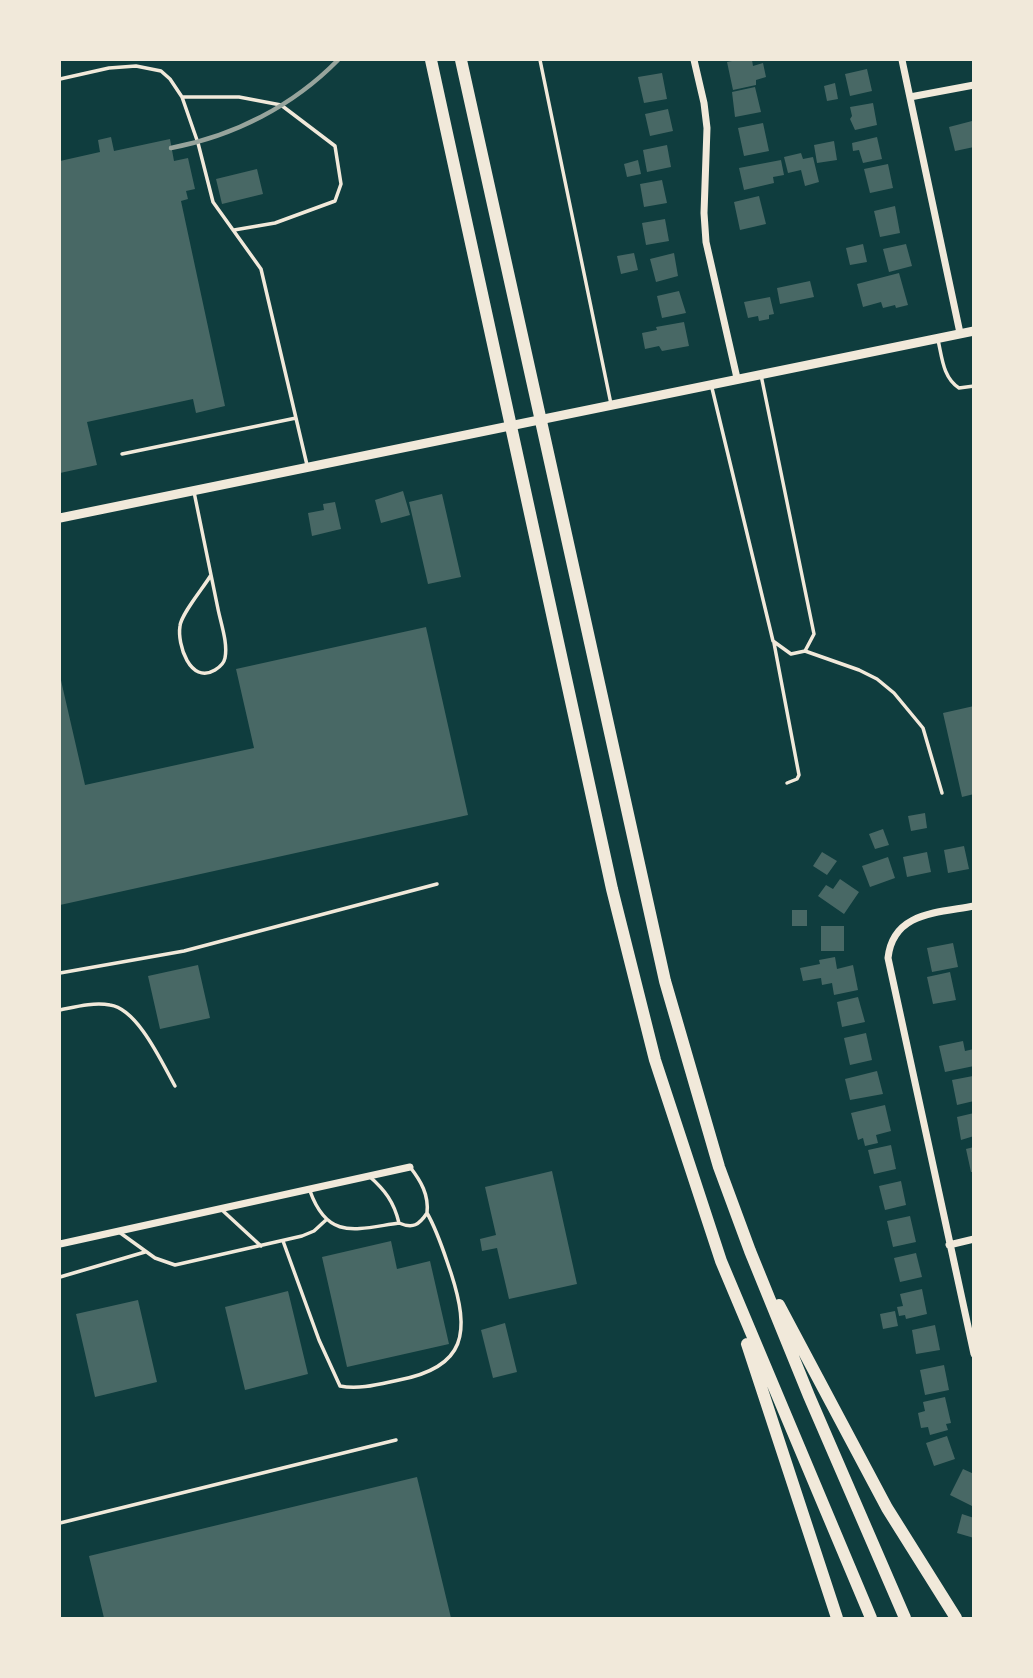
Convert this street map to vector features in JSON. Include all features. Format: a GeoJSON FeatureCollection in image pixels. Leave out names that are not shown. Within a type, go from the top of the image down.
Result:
{"type":"FeatureCollection","features":[{"type":"Feature","properties":{"kind":"highway"},"geometry":{"type":"LineString","coordinates":[[431,60],[634,978],[670,1110],[836,1619]]}},
{"type":"Feature","properties":{"kind":"highway"},"geometry":{"type":"LineString","coordinates":[[461,60],[665,981],[719,1167],[750,1251],[905,1619]]}},
{"type":"Feature","properties":{"kind":"highway"},"geometry":{"type":"LineString","coordinates":[[750,1251],[887,1508],[956,1619]]}},
{"type":"Feature","properties":{"kind":"highway"},"geometry":{"type":"LineString","coordinates":[[720,1261],[871,1619]]}},
{"type":"Feature","properties":{"kind":"street"},"geometry":{"type":"LineString","coordinates":[[694,60],[707,128],[704,213],[706,242],[737,378]]}},
{"type":"Feature","properties":{"kind":"street"},"geometry":{"type":"LineString","coordinates":[[902,60],[960,333]]}},
{"type":"Feature","properties":{"kind":"street"},"geometry":{"type":"LineString","coordinates":[[910,97],[974,85]]}},
{"type":"Feature","properties":{"kind":"street"},"geometry":{"type":"LineString","coordinates":[[60,518],[974,331]]}},
{"type":"Feature","properties":{"kind":"street"},"geometry":{"type":"LineString","coordinates":[[974,906],[909,920],[889,943],[888,958],[974,1354]]}},
{"type":"Feature","properties":{"kind":"street"},"geometry":{"type":"LineString","coordinates":[[60,1244],[410,1167]]}},
{"type":"Feature","properties":{"kind":"street"},"geometry":{"type":"LineString","coordinates":[[949,1245],[974,1239]]}},
{"type":"Feature","properties":{"kind":"lane"},"geometry":{"type":"LineString","coordinates":[[540,60],[611,404]]}},
{"type":"Feature","properties":{"kind":"lane"},"geometry":{"type":"LineString","coordinates":[[60,79],[109,68],[148,67],[161,71],[182,97],[214,202],[261,269],[308,467]]}},
{"type":"Feature","properties":{"kind":"lane"},"geometry":{"type":"LineString","coordinates":[[182,97],[239,97],[281,104],[335,146],[341,184],[335,201],[275,223],[233,230]]}},
{"type":"Feature","properties":{"kind":"lane"},"geometry":{"type":"LineString","coordinates":[[938,338],[951,383],[959,388],[974,386]]}},
{"type":"Feature","properties":{"kind":"lane"},"geometry":{"type":"LineString","coordinates":[[760,373],[814,634],[805,651]]}},
{"type":"Feature","properties":{"kind":"lane"},"geometry":{"type":"LineString","coordinates":[[710,383],[773,641],[799,775],[797,779],[787,783]]}},
{"type":"Feature","properties":{"kind":"lane"},"geometry":{"type":"LineString","coordinates":[[122,454],[296,418]]}},
{"type":"Feature","properties":{"kind":"lane"},"geometry":{"type":"LineString","coordinates":[[194,490],[211,575],[226,657],[222,664],[211,672],[200,673],[187,663],[181,645],[180,623],[211,575]]}},
{"type":"Feature","properties":{"kind":"lane"},"geometry":{"type":"LineString","coordinates":[[773,641],[790,653],[805,651],[859,670],[877,679],[894,693],[923,728],[942,793]]}},
{"type":"Feature","properties":{"kind":"lane"},"geometry":{"type":"LineString","coordinates":[[60,973],[184,951],[437,884]]}},
{"type":"Feature","properties":{"kind":"lane"},"geometry":{"type":"LineString","coordinates":[[60,1010],[91,1005],[111,1005],[120,1009],[134,1019],[175,1086]]}},
{"type":"Feature","properties":{"kind":"lane"},"geometry":{"type":"LineString","coordinates":[[283,1241],[319,1340],[340,1387],[351,1389],[408,1378],[434,1369],[448,1359],[461,1335],[458,1295],[439,1238],[427,1213],[428,1204],[422,1183],[410,1167]]}},
{"type":"Feature","properties":{"kind":"lane"},"geometry":{"type":"LineString","coordinates":[[369,1176],[385,1190],[396,1209],[399,1223]]}},
{"type":"Feature","properties":{"kind":"lane"},"geometry":{"type":"LineString","coordinates":[[310,1189],[315,1205],[326,1220],[350,1230],[399,1223],[408,1227],[414,1226],[427,1213]]}},
{"type":"Feature","properties":{"kind":"lane"},"geometry":{"type":"LineString","coordinates":[[220,1208],[261,1246]]}},
{"type":"Feature","properties":{"kind":"lane"},"geometry":{"type":"LineString","coordinates":[[117,1231],[155,1258],[175,1265],[283,1241],[314,1231],[326,1220]]}},
{"type":"Feature","properties":{"kind":"lane"},"geometry":{"type":"LineString","coordinates":[[60,1277],[146,1252]]}},
{"type":"Feature","properties":{"kind":"lane"},"geometry":{"type":"LineString","coordinates":[[60,1523],[396,1440]]}},
{"type":"Feature","properties":{"kind":"building"},"geometry":{"type":"Polygon","coordinates":[[[752,60],[753,66],[763,63],[766,77],[756,80],[756,85],[733,90],[727,62],[752,60]]]}},
{"type":"Feature","properties":{"kind":"building"},"geometry":{"type":"Polygon","coordinates":[[[867,69],[872,91],[850,96],[845,74],[867,69]]]}},
{"type":"Feature","properties":{"kind":"building"},"geometry":{"type":"Polygon","coordinates":[[[662,73],[667,99],[644,103],[638,77],[662,73]]]}},
{"type":"Feature","properties":{"kind":"building"},"geometry":{"type":"Polygon","coordinates":[[[835,83],[838,99],[827,101],[824,86],[835,83]]]}},
{"type":"Feature","properties":{"kind":"building"},"geometry":{"type":"Polygon","coordinates":[[[755,87],[761,112],[735,117],[732,92],[755,87]]]}},
{"type":"Feature","properties":{"kind":"building"},"geometry":{"type":"Polygon","coordinates":[[[873,103],[877,125],[855,130],[850,119],[850,107],[873,103]]]}},
{"type":"Feature","properties":{"kind":"building"},"geometry":{"type":"Polygon","coordinates":[[[668,109],[673,131],[650,136],[645,114],[668,109]]]}},
{"type":"Feature","properties":{"kind":"building"},"geometry":{"type":"Polygon","coordinates":[[[972,121],[974,147],[955,151],[949,127],[972,121]]]}},
{"type":"Feature","properties":{"kind":"building"},"geometry":{"type":"Polygon","coordinates":[[[763,123],[769,151],[744,156],[738,128],[763,123]]]}},
{"type":"Feature","properties":{"kind":"building"},"geometry":{"type":"Polygon","coordinates":[[[111,137],[114,151],[170,139],[174,161],[188,158],[195,189],[186,191],[188,199],[181,201],[225,406],[196,413],[193,399],[87,422],[97,465],[60,473],[60,161],[100,152],[98,140],[111,137]]]}},
{"type":"Feature","properties":{"kind":"building"},"geometry":{"type":"Polygon","coordinates":[[[877,137],[882,159],[863,163],[859,150],[853,151],[852,143],[877,137]]]}},
{"type":"Feature","properties":{"kind":"building"},"geometry":{"type":"Polygon","coordinates":[[[834,141],[837,160],[817,163],[814,145],[834,141]]]}},
{"type":"Feature","properties":{"kind":"building"},"geometry":{"type":"Polygon","coordinates":[[[667,145],[671,167],[647,172],[643,150],[667,145]]]}},
{"type":"Feature","properties":{"kind":"building"},"geometry":{"type":"Polygon","coordinates":[[[801,153],[803,159],[813,157],[819,182],[805,186],[801,170],[788,173],[784,157],[801,153]]]}},
{"type":"Feature","properties":{"kind":"building"},"geometry":{"type":"Polygon","coordinates":[[[638,160],[641,174],[627,177],[624,164],[638,160]]]}},
{"type":"Feature","properties":{"kind":"building"},"geometry":{"type":"Polygon","coordinates":[[[781,160],[784,175],[773,177],[774,183],[744,190],[739,168],[781,160]]]}},
{"type":"Feature","properties":{"kind":"building"},"geometry":{"type":"Polygon","coordinates":[[[888,164],[893,188],[870,193],[864,169],[888,164]]]}},
{"type":"Feature","properties":{"kind":"building"},"geometry":{"type":"Polygon","coordinates":[[[257,169],[263,194],[222,204],[216,179],[257,169]]]}},
{"type":"Feature","properties":{"kind":"building"},"geometry":{"type":"Polygon","coordinates":[[[662,180],[667,203],[644,207],[640,184],[662,180]]]}},
{"type":"Feature","properties":{"kind":"building"},"geometry":{"type":"Polygon","coordinates":[[[759,196],[766,224],[740,230],[734,202],[759,196]]]}},
{"type":"Feature","properties":{"kind":"building"},"geometry":{"type":"Polygon","coordinates":[[[895,206],[900,233],[880,237],[874,211],[895,206]]]}},
{"type":"Feature","properties":{"kind":"building"},"geometry":{"type":"Polygon","coordinates":[[[665,219],[669,241],[646,245],[642,223],[665,219]]]}},
{"type":"Feature","properties":{"kind":"building"},"geometry":{"type":"Polygon","coordinates":[[[863,244],[867,262],[850,265],[846,248],[863,244]]]}},
{"type":"Feature","properties":{"kind":"building"},"geometry":{"type":"Polygon","coordinates":[[[906,244],[912,266],[889,272],[883,249],[906,244]]]}},
{"type":"Feature","properties":{"kind":"building"},"geometry":{"type":"Polygon","coordinates":[[[634,253],[638,270],[621,274],[617,256],[634,253]]]}},
{"type":"Feature","properties":{"kind":"building"},"geometry":{"type":"Polygon","coordinates":[[[674,253],[678,276],[656,282],[650,259],[674,253]]]}},
{"type":"Feature","properties":{"kind":"building"},"geometry":{"type":"Polygon","coordinates":[[[899,273],[908,305],[883,308],[881,302],[863,307],[857,284],[899,273]]]}},
{"type":"Feature","properties":{"kind":"building"},"geometry":{"type":"Polygon","coordinates":[[[810,281],[814,297],[780,304],[777,288],[810,281]]]}},
{"type":"Feature","properties":{"kind":"building"},"geometry":{"type":"Polygon","coordinates":[[[679,291],[686,313],[662,318],[657,296],[679,291]]]}},
{"type":"Feature","properties":{"kind":"building"},"geometry":{"type":"Polygon","coordinates":[[[770,297],[774,314],[769,315],[769,319],[759,321],[758,316],[748,318],[744,302],[770,297]]]}},
{"type":"Feature","properties":{"kind":"building"},"geometry":{"type":"Polygon","coordinates":[[[684,322],[689,346],[662,351],[659,346],[645,349],[642,333],[657,330],[656,327],[684,322]]]}},
{"type":"Feature","properties":{"kind":"building"},"geometry":{"type":"Polygon","coordinates":[[[403,491],[410,515],[381,523],[375,500],[403,491]]]}},
{"type":"Feature","properties":{"kind":"building"},"geometry":{"type":"Polygon","coordinates":[[[442,494],[461,577],[428,584],[409,502],[442,494]]]}},
{"type":"Feature","properties":{"kind":"building"},"geometry":{"type":"Polygon","coordinates":[[[335,502],[341,529],[312,536],[308,513],[324,510],[323,504],[335,502]]]}},
{"type":"Feature","properties":{"kind":"building"},"geometry":{"type":"Polygon","coordinates":[[[426,627],[468,815],[60,905],[60,676],[85,785],[254,748],[236,669],[426,627]]]}},
{"type":"Feature","properties":{"kind":"building"},"geometry":{"type":"Polygon","coordinates":[[[974,706],[974,794],[962,797],[943,713],[974,706]]]}},
{"type":"Feature","properties":{"kind":"building"},"geometry":{"type":"Polygon","coordinates":[[[925,813],[927,828],[911,831],[908,816],[925,813]]]}},
{"type":"Feature","properties":{"kind":"building"},"geometry":{"type":"Polygon","coordinates":[[[883,829],[889,845],[875,849],[869,834],[883,829]]]}},
{"type":"Feature","properties":{"kind":"building"},"geometry":{"type":"Polygon","coordinates":[[[964,846],[969,869],[948,873],[944,850],[964,846]]]}},
{"type":"Feature","properties":{"kind":"building"},"geometry":{"type":"Polygon","coordinates":[[[822,852],[837,861],[827,875],[813,866],[822,852]]]}},
{"type":"Feature","properties":{"kind":"building"},"geometry":{"type":"Polygon","coordinates":[[[927,852],[931,872],[907,877],[903,857],[927,852]]]}},
{"type":"Feature","properties":{"kind":"building"},"geometry":{"type":"Polygon","coordinates":[[[888,857],[895,878],[870,887],[862,866],[888,857]]]}},
{"type":"Feature","properties":{"kind":"building"},"geometry":{"type":"Polygon","coordinates":[[[840,879],[859,892],[844,914],[818,896],[826,885],[833,889],[840,879]]]}},
{"type":"Feature","properties":{"kind":"building"},"geometry":{"type":"Polygon","coordinates":[[[792,910],[807,910],[807,926],[792,926],[792,910]]]}},
{"type":"Feature","properties":{"kind":"building"},"geometry":{"type":"Polygon","coordinates":[[[821,926],[844,926],[844,951],[821,951],[821,926]]]}},
{"type":"Feature","properties":{"kind":"building"},"geometry":{"type":"Polygon","coordinates":[[[953,943],[958,967],[932,972],[927,948],[953,943]]]}},
{"type":"Feature","properties":{"kind":"building"},"geometry":{"type":"Polygon","coordinates":[[[835,957],[837,969],[853,965],[858,990],[834,995],[832,983],[822,985],[821,978],[803,981],[800,968],[820,964],[819,960],[835,957]]]}},
{"type":"Feature","properties":{"kind":"building"},"geometry":{"type":"Polygon","coordinates":[[[198,965],[210,1018],[160,1029],[148,976],[198,965]]]}},
{"type":"Feature","properties":{"kind":"building"},"geometry":{"type":"Polygon","coordinates":[[[950,972],[956,1000],[933,1004],[927,977],[950,972]]]}},
{"type":"Feature","properties":{"kind":"building"},"geometry":{"type":"Polygon","coordinates":[[[858,997],[865,1022],[842,1027],[837,1002],[858,997]]]}},
{"type":"Feature","properties":{"kind":"building"},"geometry":{"type":"Polygon","coordinates":[[[866,1033],[872,1060],[850,1065],[844,1038],[866,1033]]]}},
{"type":"Feature","properties":{"kind":"building"},"geometry":{"type":"Polygon","coordinates":[[[963,1041],[965,1051],[974,1049],[974,1066],[945,1072],[939,1046],[963,1041]]]}},
{"type":"Feature","properties":{"kind":"building"},"geometry":{"type":"Polygon","coordinates":[[[877,1071],[883,1094],[850,1100],[845,1079],[877,1071]]]}},
{"type":"Feature","properties":{"kind":"building"},"geometry":{"type":"Polygon","coordinates":[[[973,1076],[974,1101],[957,1105],[952,1080],[973,1076]]]}},
{"type":"Feature","properties":{"kind":"building"},"geometry":{"type":"Polygon","coordinates":[[[885,1105],[891,1131],[876,1135],[878,1143],[865,1146],[863,1138],[858,1140],[851,1113],[885,1105]]]}},
{"type":"Feature","properties":{"kind":"building"},"geometry":{"type":"Polygon","coordinates":[[[974,1113],[974,1136],[961,1140],[957,1117],[974,1113]]]}},
{"type":"Feature","properties":{"kind":"building"},"geometry":{"type":"Polygon","coordinates":[[[891,1145],[896,1169],[874,1174],[868,1150],[891,1145]]]}},
{"type":"Feature","properties":{"kind":"building"},"geometry":{"type":"Polygon","coordinates":[[[974,1147],[974,1172],[971,1172],[966,1149],[974,1147]]]}},
{"type":"Feature","properties":{"kind":"building"},"geometry":{"type":"Polygon","coordinates":[[[552,1171],[577,1284],[509,1299],[497,1248],[482,1251],[480,1239],[496,1235],[485,1187],[552,1171]]]}},
{"type":"Feature","properties":{"kind":"building"},"geometry":{"type":"Polygon","coordinates":[[[901,1181],[906,1205],[885,1210],[879,1186],[901,1181]]]}},
{"type":"Feature","properties":{"kind":"building"},"geometry":{"type":"Polygon","coordinates":[[[910,1216],[916,1242],[893,1247],[887,1221],[910,1216]]]}},
{"type":"Feature","properties":{"kind":"building"},"geometry":{"type":"Polygon","coordinates":[[[391,1241],[397,1269],[430,1261],[449,1344],[347,1367],[322,1257],[391,1241]]]}},
{"type":"Feature","properties":{"kind":"building"},"geometry":{"type":"Polygon","coordinates":[[[916,1253],[922,1277],[900,1282],[894,1258],[916,1253]]]}},
{"type":"Feature","properties":{"kind":"building"},"geometry":{"type":"Polygon","coordinates":[[[922,1289],[927,1314],[906,1319],[905,1315],[899,1316],[897,1307],[903,1306],[900,1294],[922,1289]]]}},
{"type":"Feature","properties":{"kind":"building"},"geometry":{"type":"Polygon","coordinates":[[[288,1291],[308,1374],[245,1390],[225,1307],[288,1291]]]}},
{"type":"Feature","properties":{"kind":"building"},"geometry":{"type":"Polygon","coordinates":[[[138,1300],[157,1382],[95,1397],[76,1314],[138,1300]]]}},
{"type":"Feature","properties":{"kind":"building"},"geometry":{"type":"Polygon","coordinates":[[[895,1311],[898,1326],[883,1329],[880,1314],[895,1311]]]}},
{"type":"Feature","properties":{"kind":"building"},"geometry":{"type":"Polygon","coordinates":[[[505,1323],[517,1372],[493,1378],[481,1330],[505,1323]]]}},
{"type":"Feature","properties":{"kind":"building"},"geometry":{"type":"Polygon","coordinates":[[[935,1325],[940,1350],[916,1354],[912,1330],[935,1325]]]}},
{"type":"Feature","properties":{"kind":"building"},"geometry":{"type":"Polygon","coordinates":[[[944,1365],[949,1390],[925,1395],[920,1370],[944,1365]]]}},
{"type":"Feature","properties":{"kind":"building"},"geometry":{"type":"Polygon","coordinates":[[[945,1397],[951,1423],[946,1424],[948,1430],[930,1435],[928,1427],[921,1428],[918,1413],[925,1411],[923,1402],[945,1397]]]}},
{"type":"Feature","properties":{"kind":"building"},"geometry":{"type":"Polygon","coordinates":[[[947,1436],[955,1459],[934,1466],[926,1443],[947,1436]]]}},
{"type":"Feature","properties":{"kind":"building"},"geometry":{"type":"Polygon","coordinates":[[[963,1469],[974,1474],[972,1506],[950,1495],[963,1469]]]}},
{"type":"Feature","properties":{"kind":"building"},"geometry":{"type":"Polygon","coordinates":[[[417,1477],[451,1618],[104,1618],[89,1556],[417,1477]]]}},
{"type":"Feature","properties":{"kind":"building"},"geometry":{"type":"Polygon","coordinates":[[[962,1514],[974,1518],[974,1538],[957,1533],[962,1514]]]}},
{"type":"Feature","properties":{"kind":"railway"},"geometry":{"type":"LineString","coordinates":[[171,148],[217,136],[261,117],[302,91],[338,60]]}}]}
